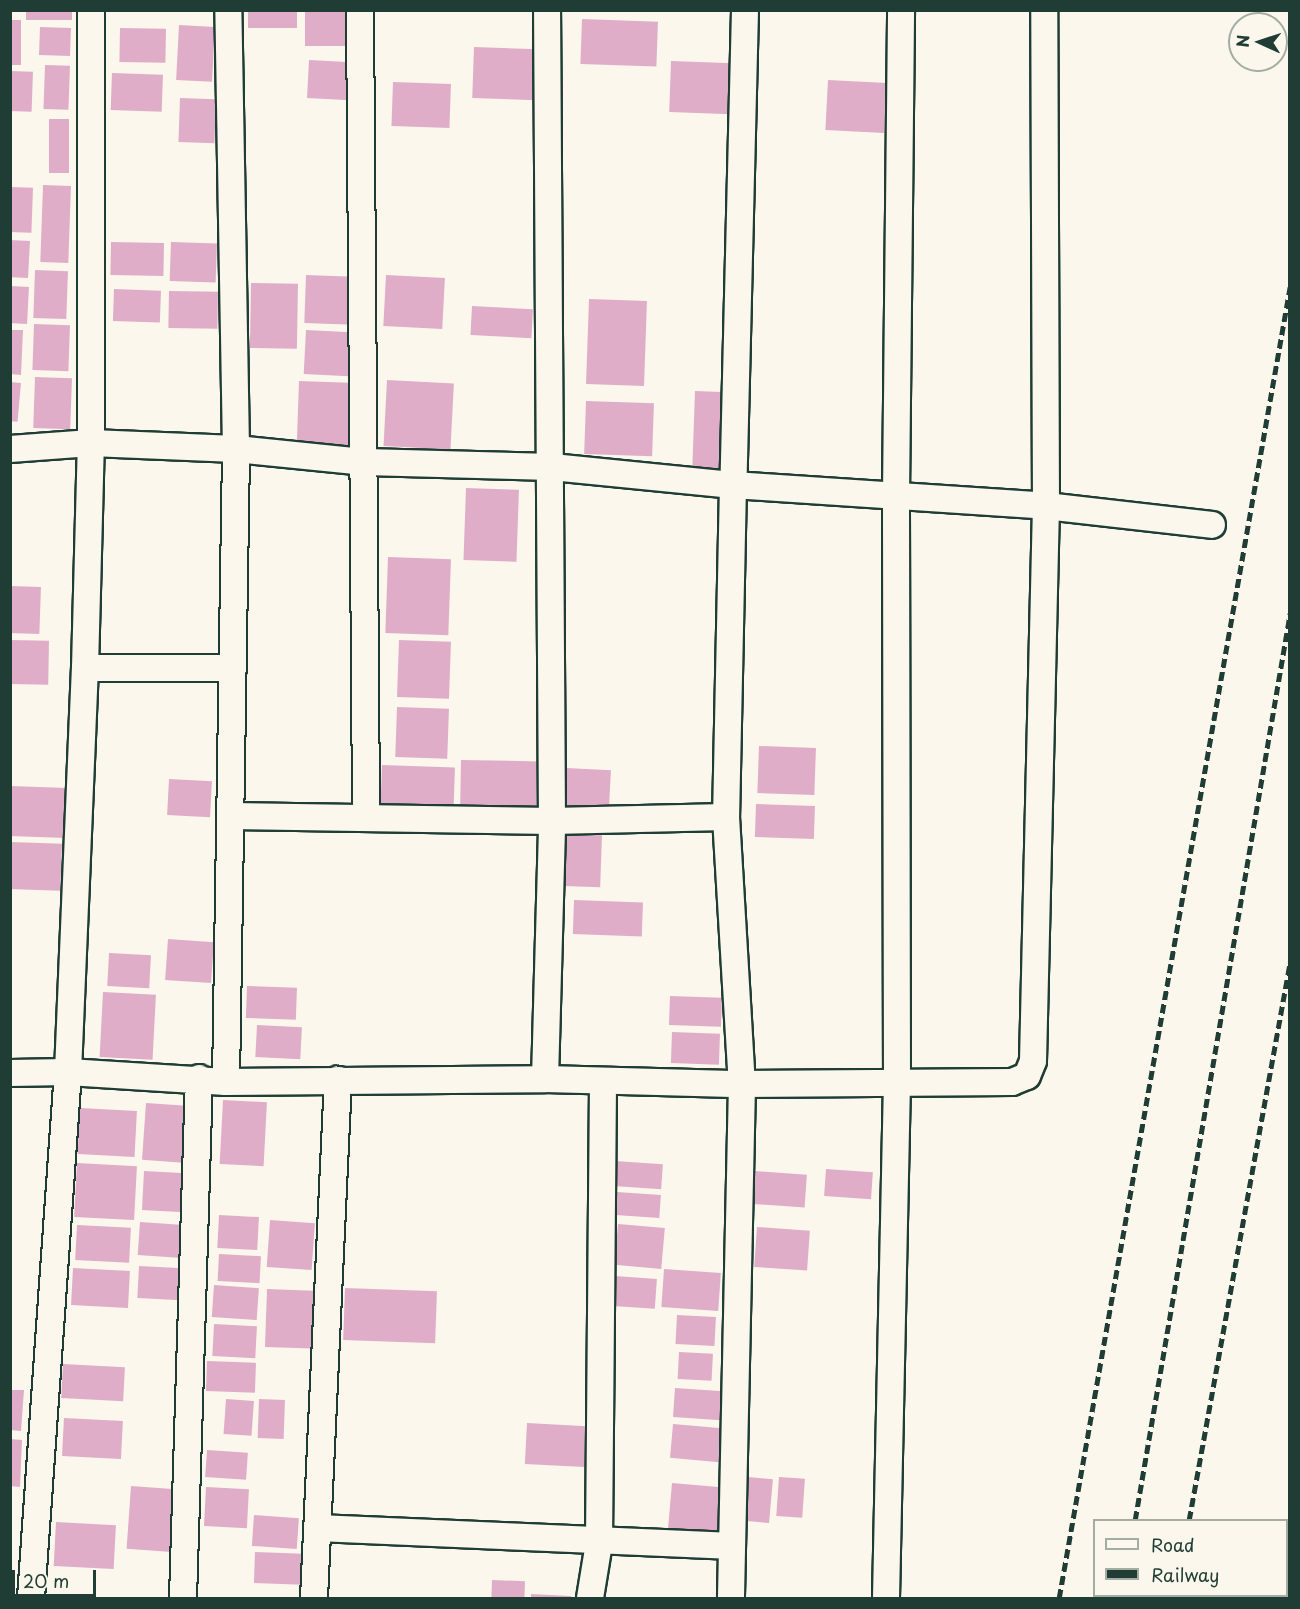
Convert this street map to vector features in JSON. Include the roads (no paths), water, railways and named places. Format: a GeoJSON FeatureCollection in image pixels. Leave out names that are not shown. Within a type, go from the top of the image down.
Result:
{"type":"FeatureCollection","features":[{"type":"Feature","properties":{"kind":"street"},"geometry":{"type":"LineString","coordinates":[[31,1599],[68,1072],[85,668],[92,443],[91,10]]}},
{"type":"Feature","properties":{"kind":"street"},"geometry":{"type":"LineString","coordinates":[[226,1082],[236,449],[228,10]]}},
{"type":"Feature","properties":{"kind":"street"},"geometry":{"type":"LineString","coordinates":[[360,10],[366,816]]}},
{"type":"Feature","properties":{"kind":"street"},"geometry":{"type":"LineString","coordinates":[[545,1079],[552,821],[552,467],[547,10]]}},
{"type":"Feature","properties":{"kind":"street"},"geometry":{"type":"LineString","coordinates":[[731,1599],[742,1084],[726,817],[745,10]]}},
{"type":"Feature","properties":{"kind":"street"},"geometry":{"type":"LineString","coordinates":[[886,1599],[897,1083],[896,495],[901,10]]}},
{"type":"Feature","properties":{"kind":"street"},"geometry":{"type":"LineString","coordinates":[[10,1073],[68,1072],[199,1078],[226,1082],[545,1079],[742,1084],[1012,1082],[1027,1076],[1033,1061],[1046,506],[1044,10]]}},
{"type":"Feature","properties":{"kind":"street"},"geometry":{"type":"LineString","coordinates":[[10,449],[92,443],[236,449],[365,462],[552,467],[733,484],[1046,506],[1212,525]]}},
{"type":"Feature","properties":{"kind":"street"},"geometry":{"type":"LineString","coordinates":[[85,668],[233,668]]}},
{"type":"Feature","properties":{"kind":"street"},"geometry":{"type":"LineString","coordinates":[[231,816],[366,816],[552,821],[726,817]]}},
{"type":"Feature","properties":{"kind":"street"},"geometry":{"type":"LineString","coordinates":[[183,1599],[199,1078]]}},
{"type":"Feature","properties":{"kind":"street"},"geometry":{"type":"LineString","coordinates":[[314,1599],[338,1080]]}},
{"type":"Feature","properties":{"kind":"street"},"geometry":{"type":"LineString","coordinates":[[590,1599],[599,1543],[603,1082]]}},
{"type":"Feature","properties":{"kind":"street"},"geometry":{"type":"LineString","coordinates":[[319,1528],[599,1543],[732,1546]]}},
{"type":"Feature","properties":{"kind":"railway"},"geometry":{"type":"LineString","coordinates":[[1059,1598],[1290,287]]}},
{"type":"Feature","properties":{"kind":"railway"},"geometry":{"type":"LineString","coordinates":[[1135,1519],[1290,613]]}},
{"type":"Feature","properties":{"kind":"railway"},"geometry":{"type":"LineString","coordinates":[[1189,1519],[1290,962]]}}]}
